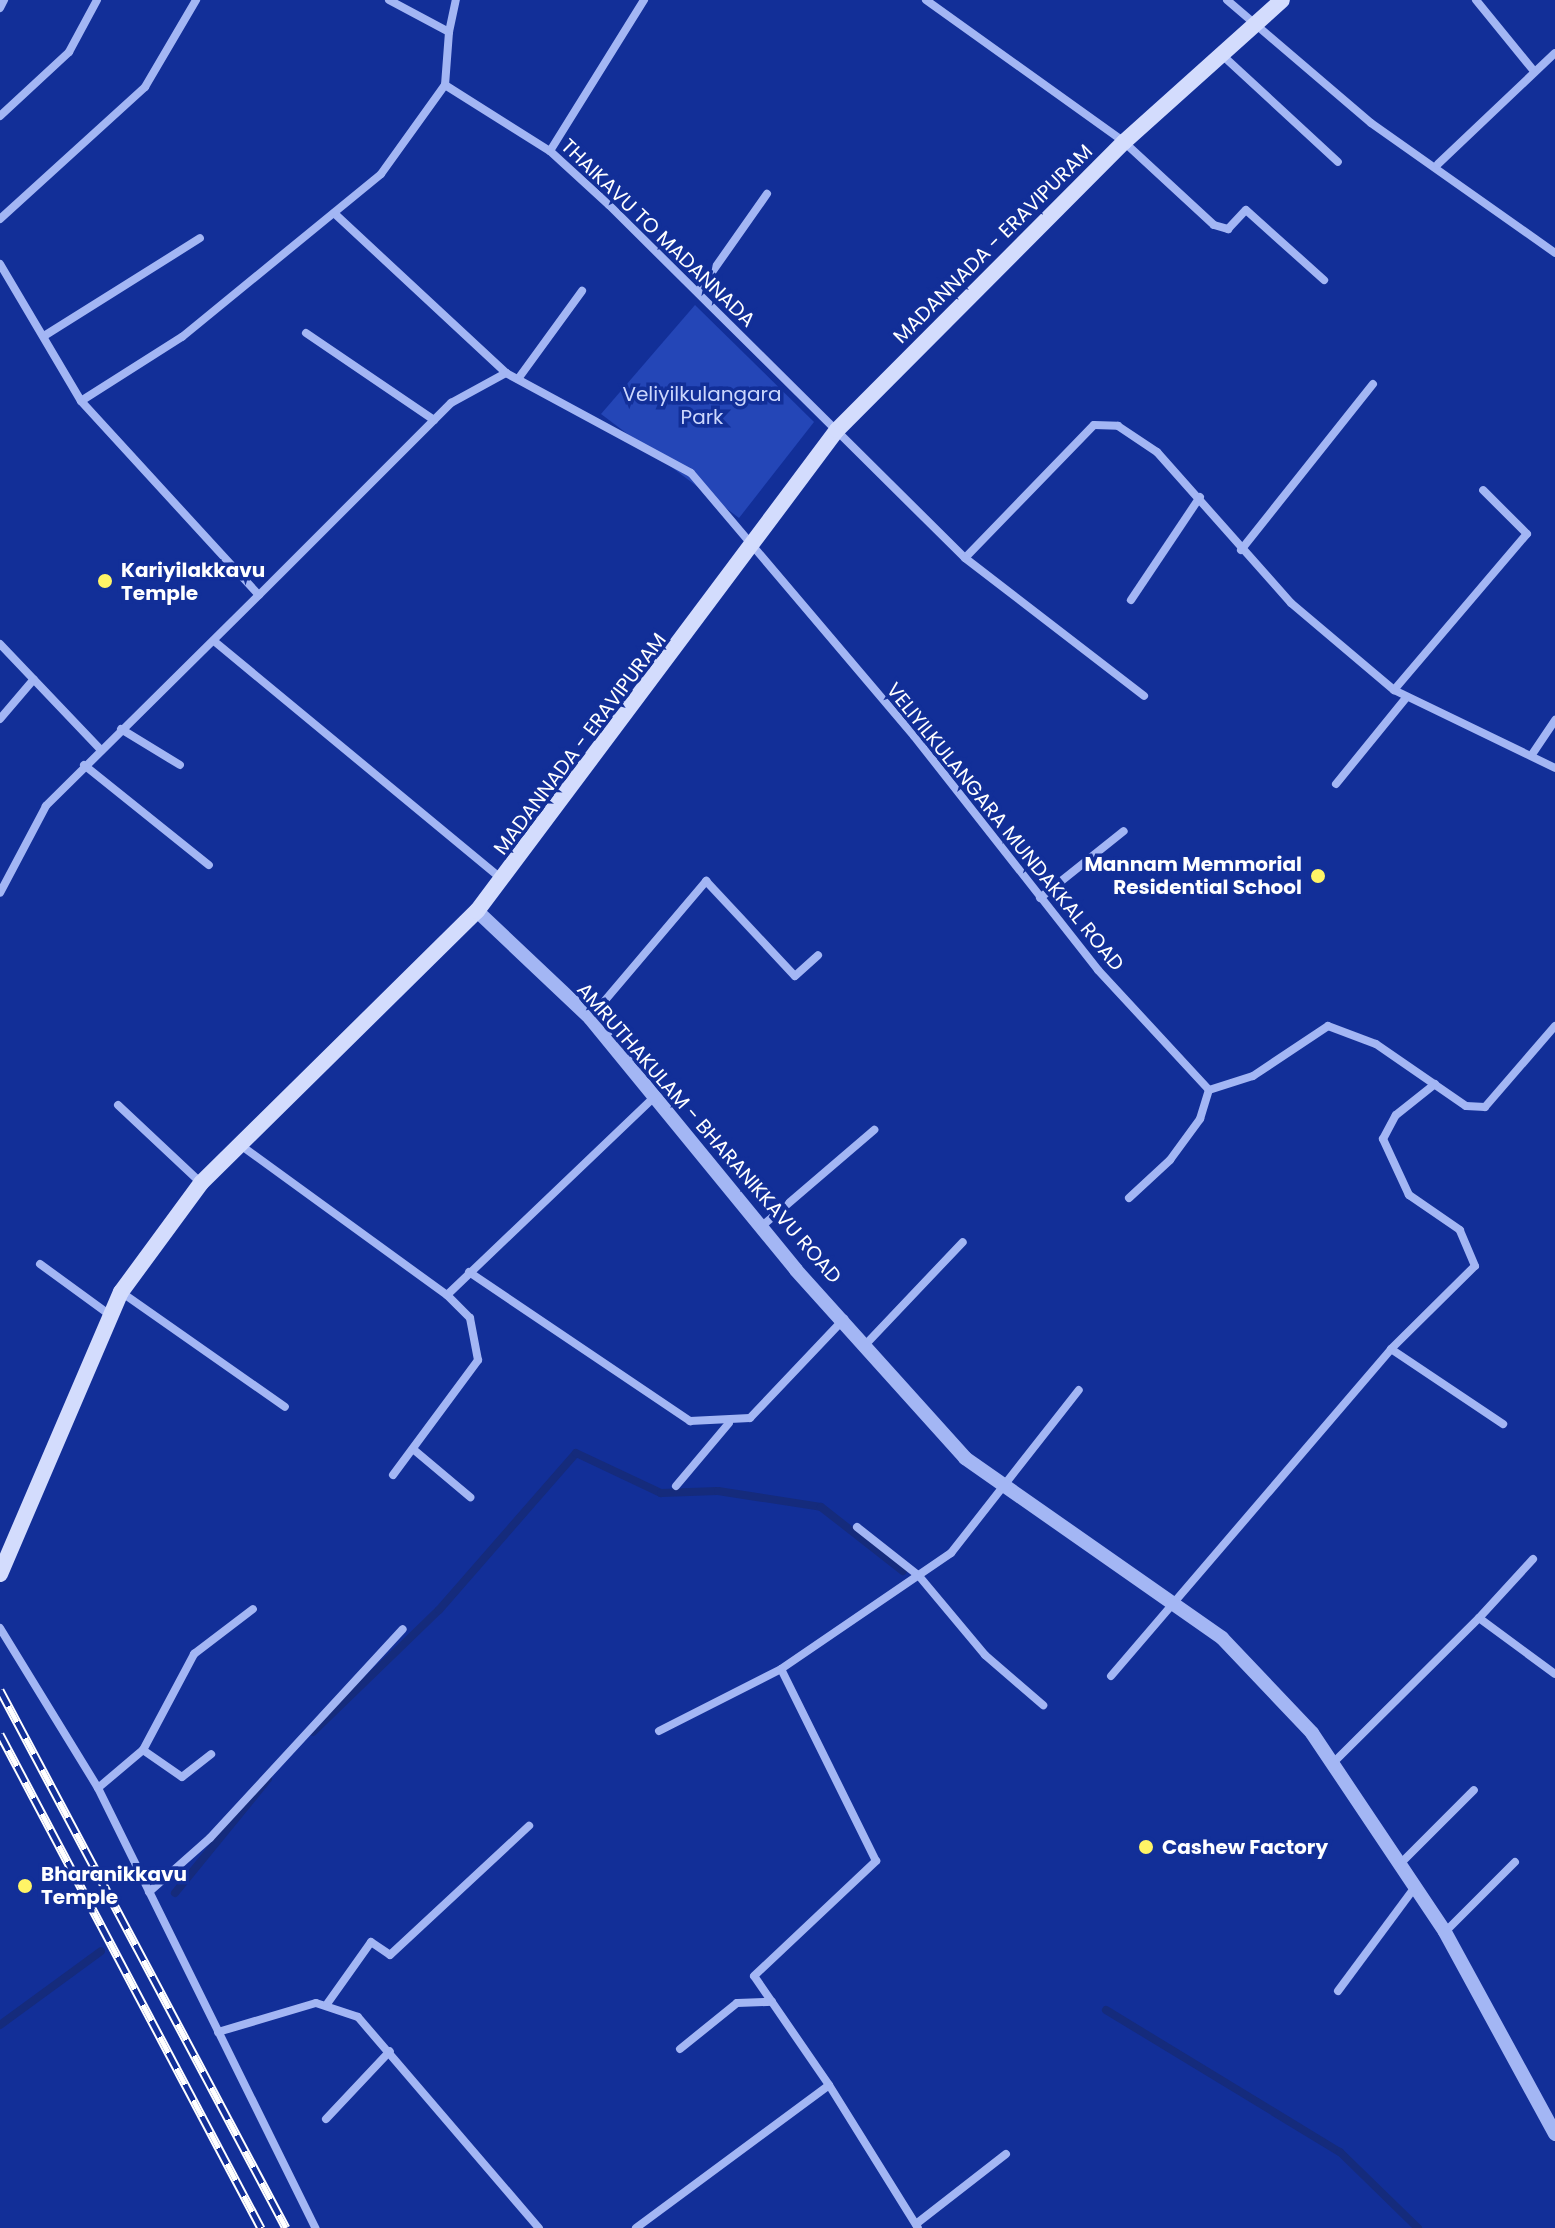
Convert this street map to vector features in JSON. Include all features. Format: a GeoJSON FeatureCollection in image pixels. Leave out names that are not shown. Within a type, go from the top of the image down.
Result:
{"type":"FeatureCollection","features":[{"type":"Feature","properties":{"kind":"main road","name":"MADANNADA - ERAVIPURAM"},"geometry":{"type":"LineString","coordinates":[[0,1574],[121,1292],[201,1183],[477,911],[753,550],[837,430],[1124,142],[1250,25],[1282,0]]}},
{"type":"Feature","properties":{"kind":"street"},"geometry":{"type":"LineString","coordinates":[[0,8],[4,0]]}},
{"type":"Feature","properties":{"kind":"street"},"geometry":{"type":"LineString","coordinates":[[0,116],[69,52],[97,0]]}},
{"type":"Feature","properties":{"kind":"street"},"geometry":{"type":"LineString","coordinates":[[0,219],[145,87],[196,0]]}},
{"type":"Feature","properties":{"kind":"street"},"geometry":{"type":"LineString","coordinates":[[389,0],[449,32]]}},
{"type":"Feature","properties":{"kind":"street"},"geometry":{"type":"LineString","coordinates":[[81,401],[182,337],[381,174],[445,85],[449,32],[456,0]]}},
{"type":"Feature","properties":{"kind":"street"},"geometry":{"type":"LineString","coordinates":[[550,151],[644,0]]}},
{"type":"Feature","properties":{"kind":"street"},"geometry":{"type":"LineString","coordinates":[[926,0],[1124,142],[1214,225],[1228,229],[1246,210],[1324,280]]}},
{"type":"Feature","properties":{"kind":"street"},"geometry":{"type":"LineString","coordinates":[[1227,0],[1250,25],[1371,123],[1438,164],[1555,253]]}},
{"type":"Feature","properties":{"kind":"street"},"geometry":{"type":"LineString","coordinates":[[1476,0],[1534,71]]}},
{"type":"Feature","properties":{"kind":"street"},"geometry":{"type":"LineString","coordinates":[[1220,53],[1338,162]]}},
{"type":"Feature","properties":{"kind":"street"},"geometry":{"type":"LineString","coordinates":[[1438,164],[1555,53]]}},
{"type":"Feature","properties":{"kind":"street","name":"THAIKAVU TO MADANNADA"},"geometry":{"type":"LineString","coordinates":[[445,85],[550,151],[698,292],[965,558],[1144,696]]}},
{"type":"Feature","properties":{"kind":"street"},"geometry":{"type":"LineString","coordinates":[[698,292],[767,194]]}},
{"type":"Feature","properties":{"kind":"street","name":"VELIYILKULANGARA MUNDAKKAL ROAD"},"geometry":{"type":"LineString","coordinates":[[334,213],[506,373],[691,473],[1040,898],[1209,1090]]}},
{"type":"Feature","properties":{"kind":"street"},"geometry":{"type":"LineString","coordinates":[[44,336],[200,238]]}},
{"type":"Feature","properties":{"kind":"street"},"geometry":{"type":"LineString","coordinates":[[0,264],[81,401],[259,595]]}},
{"type":"Feature","properties":{"kind":"street"},"geometry":{"type":"LineString","coordinates":[[518,379],[582,291]]}},
{"type":"Feature","properties":{"kind":"street"},"geometry":{"type":"LineString","coordinates":[[306,333],[434,420]]}},
{"type":"Feature","properties":{"kind":"street"},"geometry":{"type":"LineString","coordinates":[[0,893],[46,806],[99,748],[214,641],[434,420],[470,388],[506,373]]}},
{"type":"Feature","properties":{"kind":"street"},"geometry":{"type":"LineString","coordinates":[[1241,550],[1373,384]]}},
{"type":"Feature","properties":{"kind":"street"},"geometry":{"type":"LineString","coordinates":[[965,558],[1094,425],[1140,438],[1200,497],[1241,550],[1394,690],[1533,753],[1555,768]]}},
{"type":"Feature","properties":{"kind":"street"},"geometry":{"type":"LineString","coordinates":[[1394,690],[1527,534],[1483,490]]}},
{"type":"Feature","properties":{"kind":"street"},"geometry":{"type":"LineString","coordinates":[[1131,600],[1200,497]]}},
{"type":"Feature","properties":{"kind":"street"},"geometry":{"type":"LineString","coordinates":[[214,641],[502,880]]}},
{"type":"Feature","properties":{"kind":"street"},"geometry":{"type":"LineString","coordinates":[[0,644],[99,748]]}},
{"type":"Feature","properties":{"kind":"street"},"geometry":{"type":"LineString","coordinates":[[0,719],[34,679]]}},
{"type":"Feature","properties":{"kind":"street"},"geometry":{"type":"LineString","coordinates":[[1336,784],[1406,698]]}},
{"type":"Feature","properties":{"kind":"street"},"geometry":{"type":"LineString","coordinates":[[1533,753],[1555,720]]}},
{"type":"Feature","properties":{"kind":"street"},"geometry":{"type":"LineString","coordinates":[[121,729],[180,765]]}},
{"type":"Feature","properties":{"kind":"street"},"geometry":{"type":"LineString","coordinates":[[84,765],[209,865]]}},
{"type":"Feature","properties":{"kind":"street"},"geometry":{"type":"LineString","coordinates":[[1040,898],[1124,831]]}},
{"type":"Feature","properties":{"kind":"street"},"geometry":{"type":"LineString","coordinates":[[590,1018],[706,881],[795,976],[818,955]]}},
{"type":"Feature","properties":{"kind":"street","name":"AMRUTHAKULAM - BHARANIKKAVU ROAD"},"geometry":{"type":"LineString","coordinates":[[477,911],[590,1018],[762,1226],[867,1343],[933,1425],[1007,1489],[1222,1638],[1335,1761],[1445,1932],[1555,2134]]}},
{"type":"Feature","properties":{"kind":"street"},"geometry":{"type":"LineString","coordinates":[[1129,1198],[1170,1160],[1200,1119],[1209,1090],[1253,1076],[1328,1026],[1376,1044],[1466,1106],[1485,1107],[1555,1026]]}},
{"type":"Feature","properties":{"kind":"street"},"geometry":{"type":"LineString","coordinates":[[1111,1676],[1170,1601],[1391,1349],[1477,1257],[1460,1230],[1409,1195],[1383,1139],[1396,1115],[1435,1084]]}},
{"type":"Feature","properties":{"kind":"street"},"geometry":{"type":"LineString","coordinates":[[447,1295],[656,1096]]}},
{"type":"Feature","properties":{"kind":"street"},"geometry":{"type":"LineString","coordinates":[[118,1105],[201,1183]]}},
{"type":"Feature","properties":{"kind":"street"},"geometry":{"type":"LineString","coordinates":[[762,1226],[874,1130]]}},
{"type":"Feature","properties":{"kind":"street"},"geometry":{"type":"LineString","coordinates":[[239,1144],[447,1295],[470,1318],[478,1360],[393,1475]]}},
{"type":"Feature","properties":{"kind":"street"},"geometry":{"type":"LineString","coordinates":[[867,1343],[963,1242]]}},
{"type":"Feature","properties":{"kind":"street"},"geometry":{"type":"LineString","coordinates":[[40,1264],[110,1315]]}},
{"type":"Feature","properties":{"kind":"street"},"geometry":{"type":"LineString","coordinates":[[469,1272],[690,1421],[729,1423],[750,1418],[844,1319]]}},
{"type":"Feature","properties":{"kind":"street"},"geometry":{"type":"LineString","coordinates":[[121,1292],[285,1407]]}},
{"type":"Feature","properties":{"kind":"street"},"geometry":{"type":"LineString","coordinates":[[1391,1349],[1503,1424]]}},
{"type":"Feature","properties":{"kind":"street"},"geometry":{"type":"LineString","coordinates":[[659,1731],[781,1669],[951,1553],[1007,1489],[1079,1390]]}},
{"type":"Feature","properties":{"kind":"street"},"geometry":{"type":"LineString","coordinates":[[676,1486],[729,1423]]}},
{"type":"Feature","properties":{"kind":"street"},"geometry":{"type":"LineString","coordinates":[[413,1449],[470,1497]]}},
{"type":"Feature","properties":{"kind":"street"},"geometry":{"type":"LineString","coordinates":[[857,1527],[919,1576],[985,1655],[1043,1705]]}},
{"type":"Feature","properties":{"kind":"street"},"geometry":{"type":"LineString","coordinates":[[1335,1761],[1479,1618],[1533,1559]]}},
{"type":"Feature","properties":{"kind":"street"},"geometry":{"type":"LineString","coordinates":[[98,1788],[143,1750],[194,1654],[253,1609]]}},
{"type":"Feature","properties":{"kind":"street"},"geometry":{"type":"LineString","coordinates":[[1479,1618],[1555,1674]]}},
{"type":"Feature","properties":{"kind":"street"},"geometry":{"type":"LineString","coordinates":[[0,1628],[98,1788],[315,2228]]}},
{"type":"Feature","properties":{"kind":"street"},"geometry":{"type":"LineString","coordinates":[[149,1892],[210,1838],[403,1629]]}},
{"type":"Feature","properties":{"kind":"street"},"geometry":{"type":"LineString","coordinates":[[781,1669],[876,1861],[754,1976],[829,2085],[917,2226],[1006,2154]]}},
{"type":"Feature","properties":{"kind":"street"},"geometry":{"type":"LineString","coordinates":[[143,1750],[182,1777],[211,1754]]}},
{"type":"Feature","properties":{"kind":"street"},"geometry":{"type":"LineString","coordinates":[[1401,1863],[1474,1790]]}},
{"type":"Feature","properties":{"kind":"street"},"geometry":{"type":"LineString","coordinates":[[327,2004],[371,1942],[390,1955],[529,1826]]}},
{"type":"Feature","properties":{"kind":"street"},"geometry":{"type":"LineString","coordinates":[[1445,1932],[1515,1862]]}},
{"type":"Feature","properties":{"kind":"street"},"geometry":{"type":"LineString","coordinates":[[1338,1991],[1416,1886]]}},
{"type":"Feature","properties":{"kind":"street"},"geometry":{"type":"LineString","coordinates":[[680,2049],[737,2003],[772,2002]]}},
{"type":"Feature","properties":{"kind":"street"},"geometry":{"type":"LineString","coordinates":[[218,2032],[327,2004],[358,2017],[390,2051],[536,2227]]}},
{"type":"Feature","properties":{"kind":"street"},"geometry":{"type":"LineString","coordinates":[[326,2119],[390,2051]]}},
{"type":"Feature","properties":{"kind":"street"},"geometry":{"type":"LineString","coordinates":[[636,2228],[829,2085]]}},
{"type":"Feature","properties":{"kind":"green space","name":"Veliyilkulangara Park"},"geometry":{"type":"Polygon","coordinates":[[[695,305],[814,422],[739,518],[601,414],[695,305]]]}},
{"type":"Feature","properties":{"kind":"waterway"},"geometry":{"type":"LineString","coordinates":[[313,1732],[439,1610],[576,1453],[661,1493],[718,1491],[821,1507],[903,1571]]}},
{"type":"Feature","properties":{"kind":"waterway"},"geometry":{"type":"LineString","coordinates":[[175,1893],[268,1779]]}},
{"type":"Feature","properties":{"kind":"waterway"},"geometry":{"type":"LineString","coordinates":[[0,2025],[101,1951]]}},
{"type":"Feature","properties":{"kind":"waterway"},"geometry":{"type":"LineString","coordinates":[[1106,2010],[1340,2152],[1418,2228]]}},
{"type":"Feature","properties":{"kind":"railway"},"geometry":{"type":"LineString","coordinates":[[0,1690],[286,2228]]}},
{"type":"Feature","properties":{"kind":"railway"},"geometry":{"type":"LineString","coordinates":[[0,1734],[261,2228]]}},
{"type":"Feature","properties":{"kind":"place","name":"Kariyilakkavu Temple"},"geometry":{"type":"Point","coordinates":[105,581]}},
{"type":"Feature","properties":{"kind":"place","name":"Mannam Memmorial Residential School"},"geometry":{"type":"Point","coordinates":[1318,876]}},
{"type":"Feature","properties":{"kind":"place","name":"Cashew Factory"},"geometry":{"type":"Point","coordinates":[1146,1847]}},
{"type":"Feature","properties":{"kind":"place","name":"Bharanikkavu Temple"},"geometry":{"type":"Point","coordinates":[25,1886]}}]}
